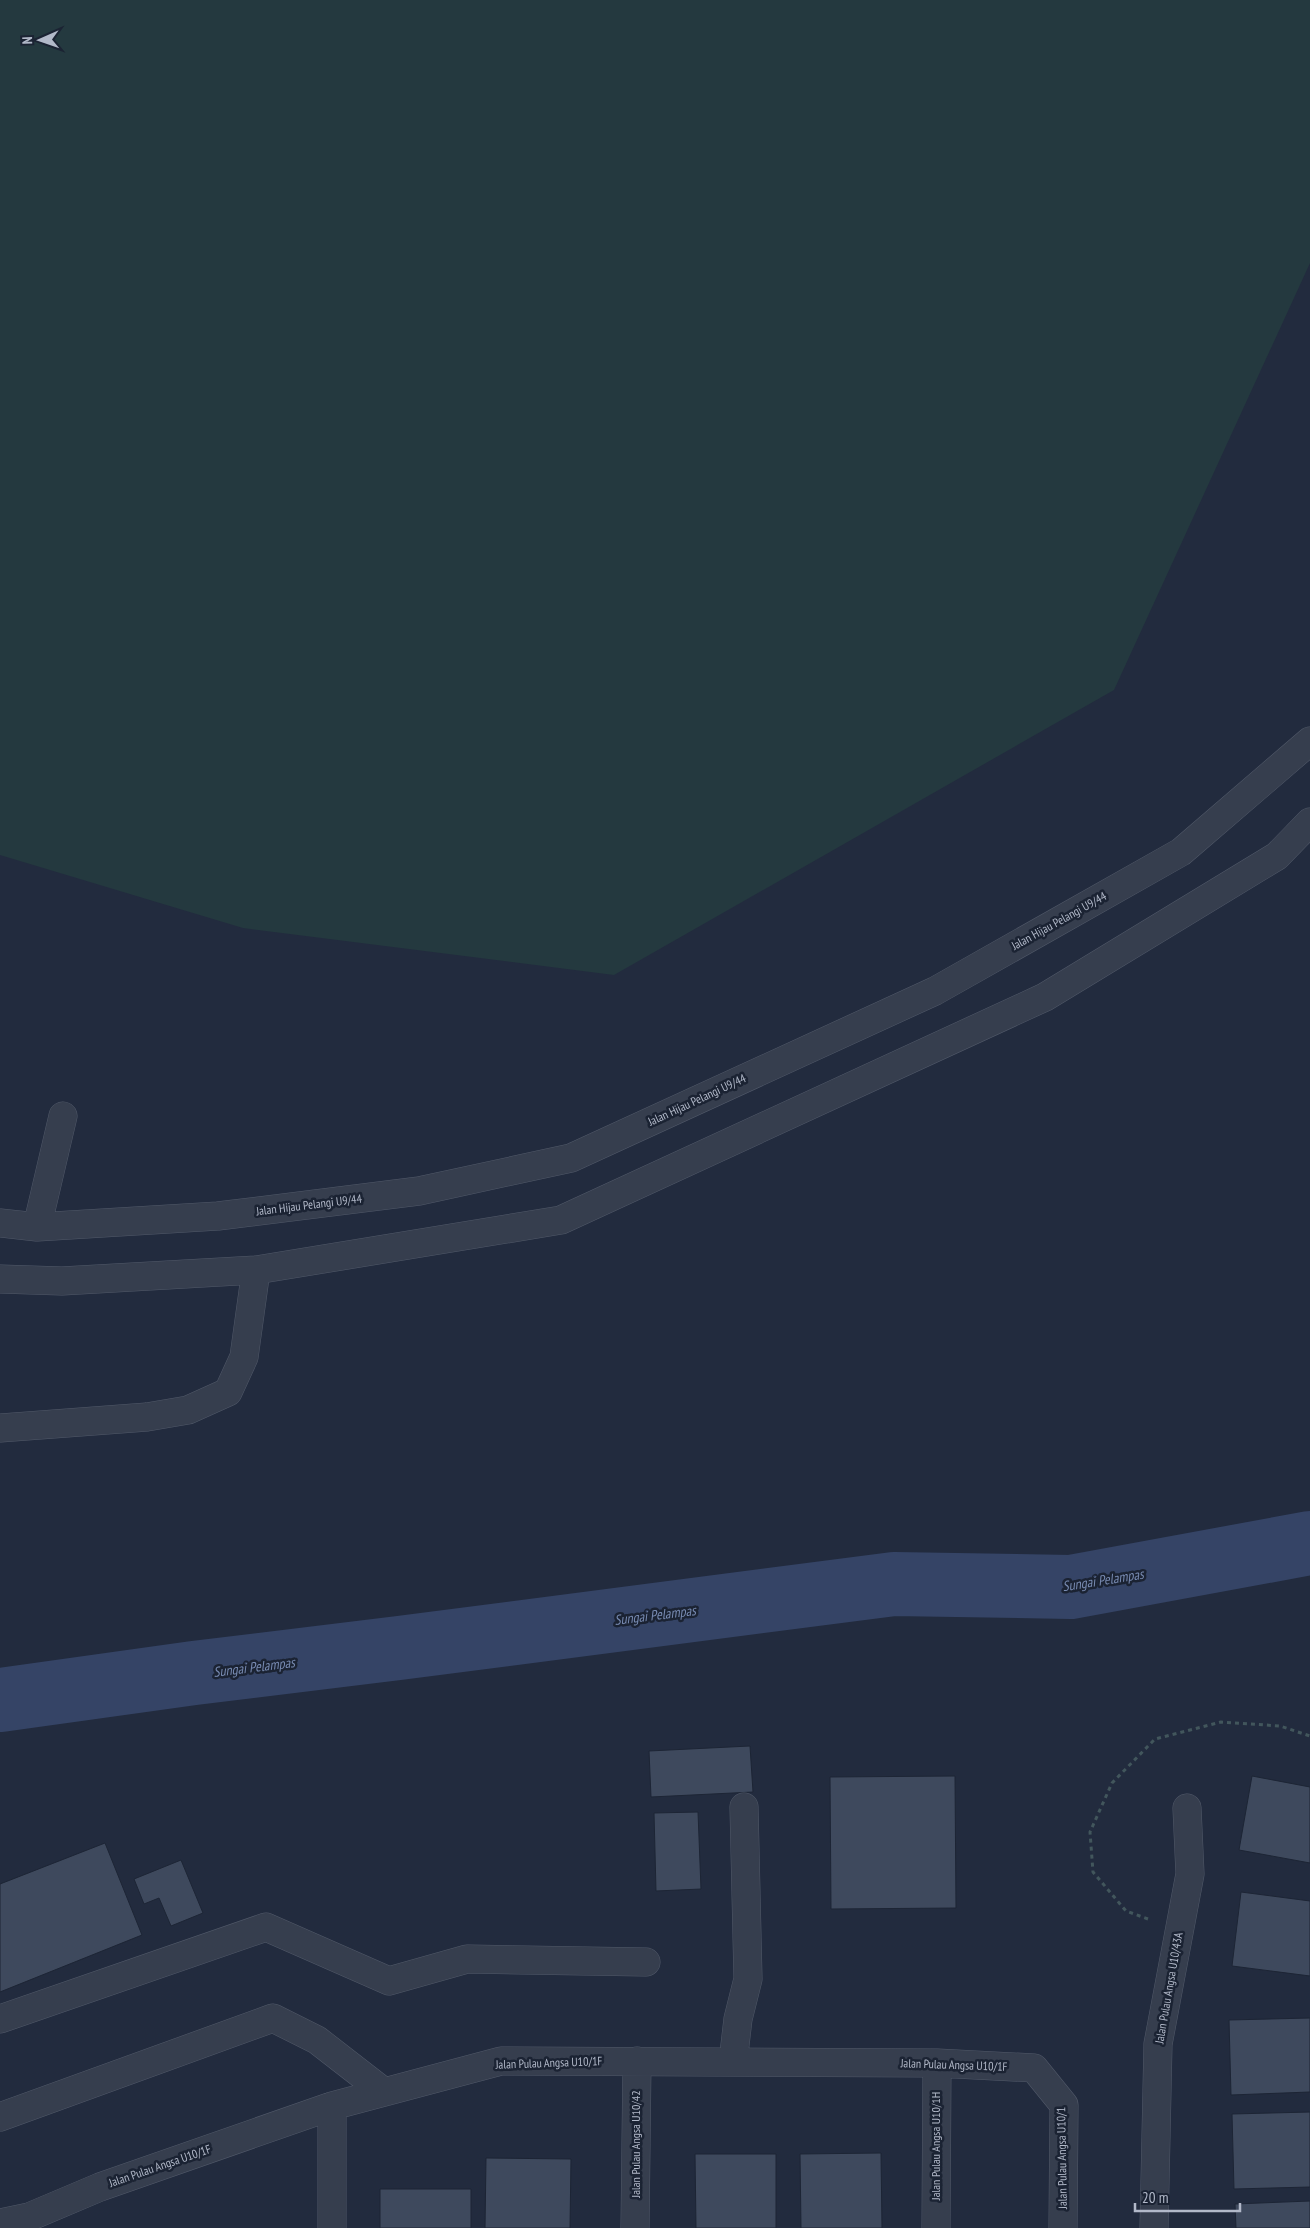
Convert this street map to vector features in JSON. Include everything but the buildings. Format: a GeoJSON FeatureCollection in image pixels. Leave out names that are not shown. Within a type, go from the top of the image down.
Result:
{"type":"FeatureCollection","features":[{"type":"Feature","properties":{"kind":"street","name":"Jalan Hijau Pelangi U9/44"},"geometry":{"type":"LineString","coordinates":[[0,1223],[37,1227],[218,1216],[419,1191],[571,1158],[935,991],[969,972],[1182,852],[1310,742]]}},
{"type":"Feature","properties":{"kind":"street"},"geometry":{"type":"LineString","coordinates":[[0,1279],[62,1281],[256,1270],[561,1220],[1045,997],[1277,856],[1310,822]]}},
{"type":"Feature","properties":{"kind":"street"},"geometry":{"type":"LineString","coordinates":[[37,1227],[63,1116]]}},
{"type":"Feature","properties":{"kind":"street"},"geometry":{"type":"LineString","coordinates":[[0,1428],[147,1417],[188,1410],[228,1392],[244,1357],[256,1270]]}},
{"type":"Feature","properties":{"kind":"street"},"geometry":{"type":"LineString","coordinates":[[733,2062],[738,2019],[748,1980],[744,1807]]}},
{"type":"Feature","properties":{"kind":"street","name":"Jalan Pulau Angsa U10/43A"},"geometry":{"type":"LineString","coordinates":[[1154,2228],[1158,2044],[1190,1874],[1187,1808]]}},
{"type":"Feature","properties":{"kind":"street"},"geometry":{"type":"LineString","coordinates":[[0,2019],[266,1927],[389,1981],[467,1959],[646,1962]]}},
{"type":"Feature","properties":{"kind":"street"},"geometry":{"type":"LineString","coordinates":[[0,2117],[273,2018],[317,2040],[384,2092]]}},
{"type":"Feature","properties":{"kind":"street","name":"Jalan Pulau Angsa U10/1F"},"geometry":{"type":"LineString","coordinates":[[0,2223],[29,2222],[100,2188],[332,2106],[501,2061],[937,2063],[1034,2068]]}},
{"type":"Feature","properties":{"kind":"street","name":"Jalan Pulau Angsa U10/42"},"geometry":{"type":"LineString","coordinates":[[635,2228],[637,2061]]}},
{"type":"Feature","properties":{"kind":"street","name":"Jalan Pulau Angsa U10/1H"},"geometry":{"type":"LineString","coordinates":[[936,2228],[937,2063]]}},
{"type":"Feature","properties":{"kind":"street","name":"Jalan Pulau Angsa U10/1"},"geometry":{"type":"LineString","coordinates":[[1034,2068],[1064,2104],[1063,2228]]}},
{"type":"Feature","properties":{"kind":"street"},"geometry":{"type":"LineString","coordinates":[[332,2106],[332,2228]]}},
{"type":"Feature","properties":{"kind":"green space"},"geometry":{"type":"Polygon","coordinates":[[[0,0],[1310,0],[1310,263],[1114,690],[614,975],[243,928],[0,855],[0,0]]]}},
{"type":"Feature","properties":{"kind":"waterway","name":"Sungai Pelampas"},"geometry":{"type":"LineString","coordinates":[[0,1700],[194,1673],[894,1584],[1071,1587],[1310,1543]]}}]}
